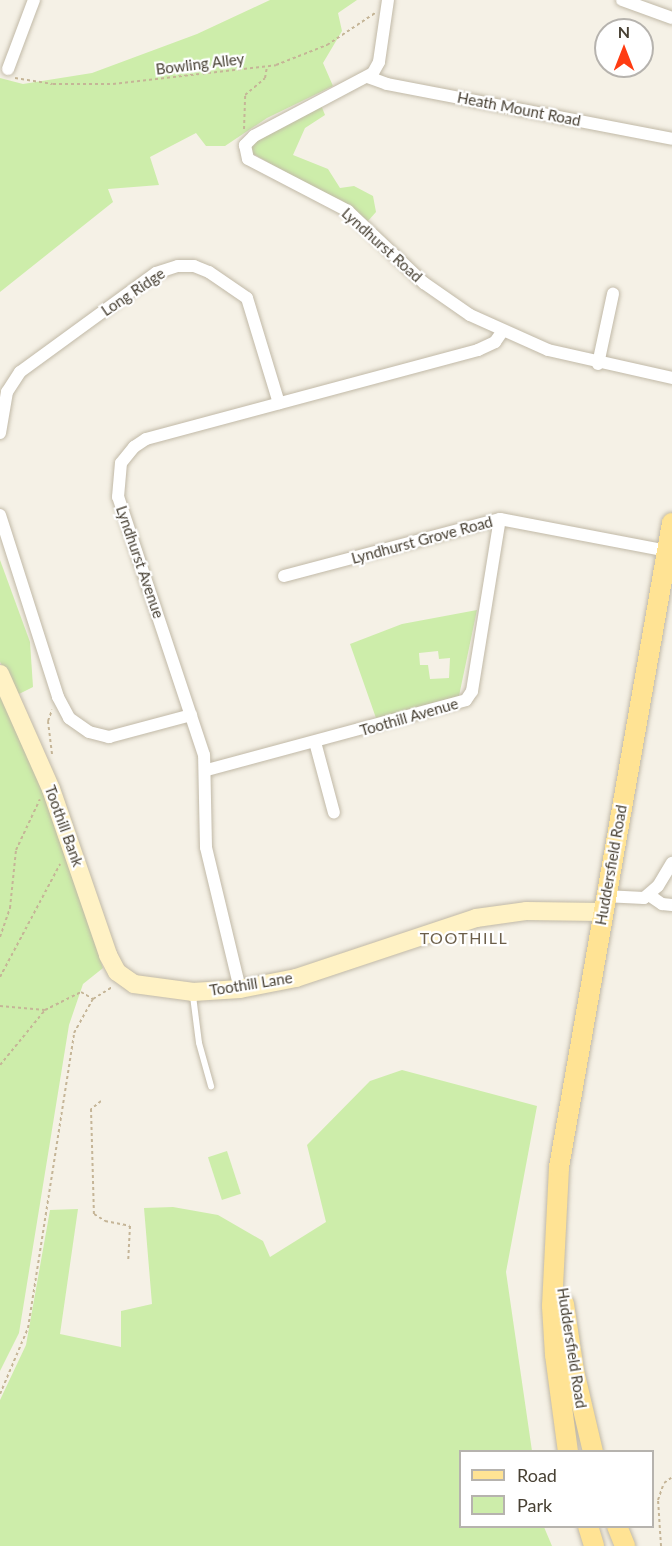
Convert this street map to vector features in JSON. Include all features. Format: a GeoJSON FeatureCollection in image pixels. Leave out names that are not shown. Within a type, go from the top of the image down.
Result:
{"type":"FeatureCollection","features":[{"type":"Feature","properties":{"kind":"main road","name":"Huddersfield Road"},"geometry":{"type":"LineString","coordinates":[[568,1450],[557,1375],[552,1306],[556,1208],[564,1123],[672,523]]}},
{"type":"Feature","properties":{"kind":"main road","name":"Huddersfield Road"},"geometry":{"type":"LineString","coordinates":[[556,1208],[565,1317],[593,1450]]}},
{"type":"Feature","properties":{"kind":"main road"},"geometry":{"type":"LineString","coordinates":[[588,1528],[594,1546]]}},
{"type":"Feature","properties":{"kind":"main road"},"geometry":{"type":"LineString","coordinates":[[617,1528],[625,1546]]}},
{"type":"Feature","properties":{"kind":"street"},"geometry":{"type":"LineString","coordinates":[[9,73],[34,0]]}},
{"type":"Feature","properties":{"kind":"street"},"geometry":{"type":"LineString","coordinates":[[622,0],[672,18]]}},
{"type":"Feature","properties":{"kind":"street"},"geometry":{"type":"LineString","coordinates":[[248,140],[368,77],[379,62],[388,2]]}},
{"type":"Feature","properties":{"kind":"street","name":"Heath Mount Road"},"geometry":{"type":"LineString","coordinates":[[368,77],[387,84],[672,139]]}},
{"type":"Feature","properties":{"kind":"street","name":"Lyndhurst Road"},"geometry":{"type":"LineString","coordinates":[[248,140],[245,152],[252,162],[348,211],[424,283],[470,315],[502,332],[548,351],[598,364],[672,378]]}},
{"type":"Feature","properties":{"kind":"street","name":"Long Ridge"},"geometry":{"type":"LineString","coordinates":[[0,433],[7,392],[20,372],[156,273],[178,266],[202,269],[247,298],[279,403]]}},
{"type":"Feature","properties":{"kind":"street"},"geometry":{"type":"LineString","coordinates":[[598,364],[613,294]]}},
{"type":"Feature","properties":{"kind":"street","name":"Lyndhurst Avenue"},"geometry":{"type":"LineString","coordinates":[[240,989],[206,848],[207,770],[191,715],[118,497],[119,468],[134,447],[146,440],[478,350],[495,342],[502,332]]}},
{"type":"Feature","properties":{"kind":"street"},"geometry":{"type":"LineString","coordinates":[[0,515],[58,697],[69,718],[100,736],[134,733],[191,715]]}},
{"type":"Feature","properties":{"kind":"street","name":"Lyndhurst Grove Road"},"geometry":{"type":"LineString","coordinates":[[284,576],[500,519],[666,552]]}},
{"type":"Feature","properties":{"kind":"street","name":"Toothill Avenue"},"geometry":{"type":"LineString","coordinates":[[207,770],[462,704],[468,698],[500,519]]}},
{"type":"Feature","properties":{"kind":"street","name":"Toothill Bank"},"geometry":{"type":"LineString","coordinates":[[0,674],[51,789],[76,856],[103,942],[123,978]]}},
{"type":"Feature","properties":{"kind":"street"},"geometry":{"type":"LineString","coordinates":[[315,742],[334,813]]}},
{"type":"Feature","properties":{"kind":"street"},"geometry":{"type":"LineString","coordinates":[[603,904],[639,899],[649,895],[672,863]]}},
{"type":"Feature","properties":{"kind":"street"},"geometry":{"type":"LineString","coordinates":[[649,895],[662,904],[672,905]]}},
{"type":"Feature","properties":{"kind":"street","name":"Toothill Lane"},"geometry":{"type":"LineString","coordinates":[[123,978],[145,987],[193,992],[240,989],[296,978],[476,918],[603,904]]}},
{"type":"Feature","properties":{"kind":"lane"},"geometry":{"type":"LineString","coordinates":[[193,992],[199,1044],[212,1086]]}},
{"type":"Feature","properties":{"kind":"path","name":"Bowling Alley"},"geometry":{"type":"LineString","coordinates":[[9,73],[53,84],[113,84],[267,66],[327,45],[388,2]]}},
{"type":"Feature","properties":{"kind":"path"},"geometry":{"type":"LineString","coordinates":[[248,140],[243,118],[245,95],[265,78],[267,66]]}},
{"type":"Feature","properties":{"kind":"path"},"geometry":{"type":"LineString","coordinates":[[53,762],[48,721],[58,697]]}},
{"type":"Feature","properties":{"kind":"path"},"geometry":{"type":"LineString","coordinates":[[0,937],[10,908],[16,850],[38,801],[51,789]]}},
{"type":"Feature","properties":{"kind":"path"},"geometry":{"type":"LineString","coordinates":[[0,977],[23,940],[57,865],[76,856]]}},
{"type":"Feature","properties":{"kind":"path"},"geometry":{"type":"LineString","coordinates":[[0,1394],[28,1328],[68,1060],[82,1015],[93,999],[123,978]]}},
{"type":"Feature","properties":{"kind":"path"},"geometry":{"type":"LineString","coordinates":[[0,1065],[45,1010],[81,992],[93,999]]}},
{"type":"Feature","properties":{"kind":"path"},"geometry":{"type":"LineString","coordinates":[[0,1006],[45,1010]]}},
{"type":"Feature","properties":{"kind":"path"},"geometry":{"type":"LineString","coordinates":[[101,1101],[91,1109],[94,1214],[105,1221],[130,1226],[128,1262]]}},
{"type":"Feature","properties":{"kind":"path"},"geometry":{"type":"LineString","coordinates":[[661,1546],[658,1500],[664,1484],[671,1478]]}},
{"type":"Feature","properties":{"kind":"green space"},"geometry":{"type":"Polygon","coordinates":[[[270,0],[357,0],[338,13],[342,31],[323,63],[333,86],[267,118],[225,146],[206,146],[196,133],[150,157],[159,185],[108,189],[113,202],[0,292],[0,78],[23,84],[92,73],[197,34],[270,0]]]}},
{"type":"Feature","properties":{"kind":"green space"},"geometry":{"type":"Polygon","coordinates":[[[321,105],[325,115],[305,128],[293,155],[328,169],[340,188],[354,186],[373,196],[376,212],[368,221],[341,200],[323,194],[250,152],[252,142],[321,105]]]}},
{"type":"Feature","properties":{"kind":"green space"},"geometry":{"type":"Polygon","coordinates":[[[0,560],[30,642],[33,687],[19,694],[0,662],[0,560]]]}},
{"type":"Feature","properties":{"kind":"green space"},"geometry":{"type":"Polygon","coordinates":[[[477,610],[459,696],[376,718],[350,644],[402,624],[477,610]],[[438,651],[419,653],[420,665],[428,665],[430,679],[449,678],[450,658],[439,659],[438,651]]]}},
{"type":"Feature","properties":{"kind":"green space"},"geometry":{"type":"Polygon","coordinates":[[[0,687],[48,804],[103,968],[83,984],[69,1025],[19,1333],[0,1371],[0,687]]]}},
{"type":"Feature","properties":{"kind":"green space"},"geometry":{"type":"Polygon","coordinates":[[[402,1070],[537,1106],[506,1272],[532,1450],[459,1450],[459,1528],[544,1528],[552,1546],[0,1546],[0,1400],[26,1345],[50,1210],[78,1209],[60,1334],[121,1347],[121,1311],[152,1304],[144,1208],[173,1207],[218,1215],[263,1241],[270,1257],[326,1222],[307,1145],[370,1081],[402,1070]]]}},
{"type":"Feature","properties":{"kind":"green space"},"geometry":{"type":"Polygon","coordinates":[[[227,1151],[241,1194],[222,1200],[208,1157],[227,1151]]]}},
{"type":"Feature","properties":{"kind":"district","name":"TOOTHILL"},"geometry":{"type":"Point","coordinates":[464,938]}}]}
